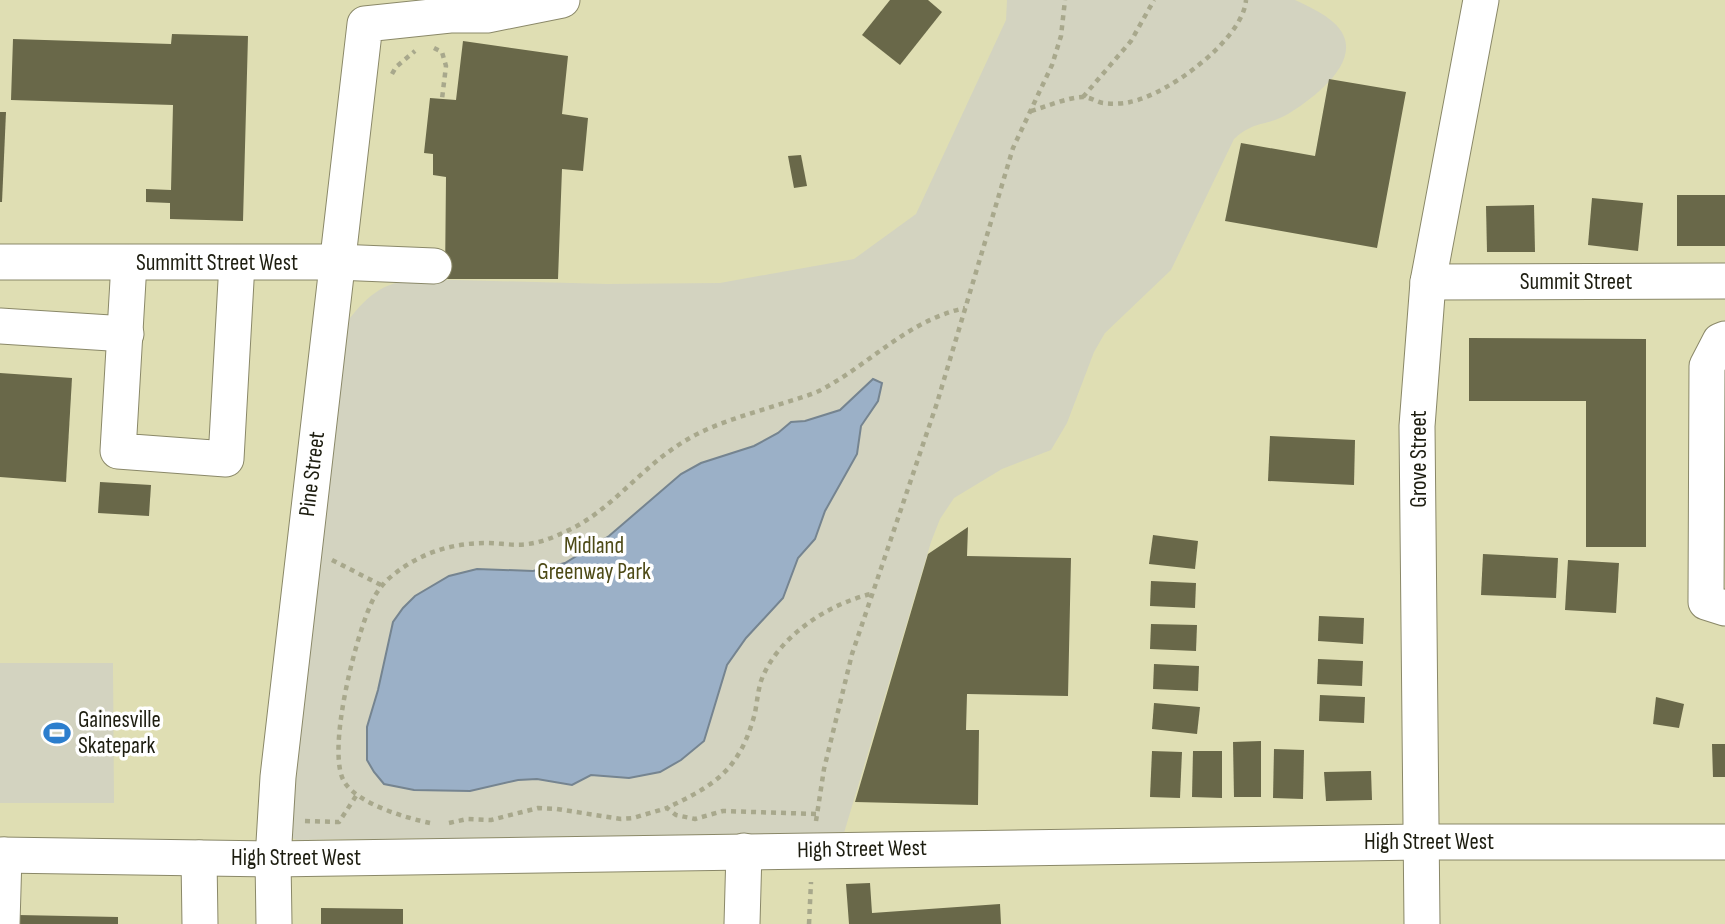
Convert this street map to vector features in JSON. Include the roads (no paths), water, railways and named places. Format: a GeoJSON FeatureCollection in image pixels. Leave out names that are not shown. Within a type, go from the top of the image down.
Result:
{"type":"FeatureCollection","features":[{"type":"Feature","properties":{"kind":"street","name":"Pine Street"},"geometry":{"type":"LineString","coordinates":[[274,924],[273,859],[281,750],[365,24],[450,15],[487,15],[562,0]]}},
{"type":"Feature","properties":{"kind":"street","name":"Grove Street"},"geometry":{"type":"LineString","coordinates":[[1422,924],[1417,426],[1427,282],[1481,0]]}},
{"type":"Feature","properties":{"kind":"street","name":"Summitt Street West"},"geometry":{"type":"LineString","coordinates":[[0,262],[336,262],[434,266]]}},
{"type":"Feature","properties":{"kind":"street"},"geometry":{"type":"LineString","coordinates":[[129,263],[118,451],[226,459],[237,263]]}},
{"type":"Feature","properties":{"kind":"street","name":"Summit Street"},"geometry":{"type":"LineString","coordinates":[[1427,282],[1725,281]]}},
{"type":"Feature","properties":{"kind":"street"},"geometry":{"type":"LineString","coordinates":[[0,326],[126,334]]}},
{"type":"Feature","properties":{"kind":"street"},"geometry":{"type":"LineString","coordinates":[[1716,605],[1707,366],[1720,341],[1725,339]]}},
{"type":"Feature","properties":{"kind":"street","name":"High Street West"},"geometry":{"type":"LineString","coordinates":[[2,855],[273,859],[1421,842],[1725,842]]}},
{"type":"Feature","properties":{"kind":"street"},"geometry":{"type":"LineString","coordinates":[[742,924],[744,851]]}},
{"type":"Feature","properties":{"kind":"street"},"geometry":{"type":"LineString","coordinates":[[2,855],[2,924]]}},
{"type":"Feature","properties":{"kind":"street"},"geometry":{"type":"LineString","coordinates":[[200,858],[200,924]]}},
{"type":"Feature","properties":{"kind":"water"},"geometry":{"type":"Polygon","coordinates":[[[873,379],[882,383],[878,401],[861,426],[857,454],[825,511],[815,539],[798,558],[783,598],[746,638],[727,665],[704,741],[681,760],[660,772],[629,778],[591,775],[572,785],[537,779],[518,780],[470,791],[414,790],[384,784],[374,772],[367,760],[367,727],[393,622],[415,596],[449,576],[477,569],[533,571],[565,563],[609,536],[681,474],[701,463],[754,446],[778,433],[791,422],[805,421],[840,410],[873,379]]]}},
{"type":"Feature","properties":{"kind":"place","name":"Gainesville Skatepark"},"geometry":{"type":"Point","coordinates":[57,733]}},
{"type":"Feature","properties":{"kind":"park label","name":"Midland Greenway Park"},"geometry":{"type":"Point","coordinates":[594,559]}}]}
